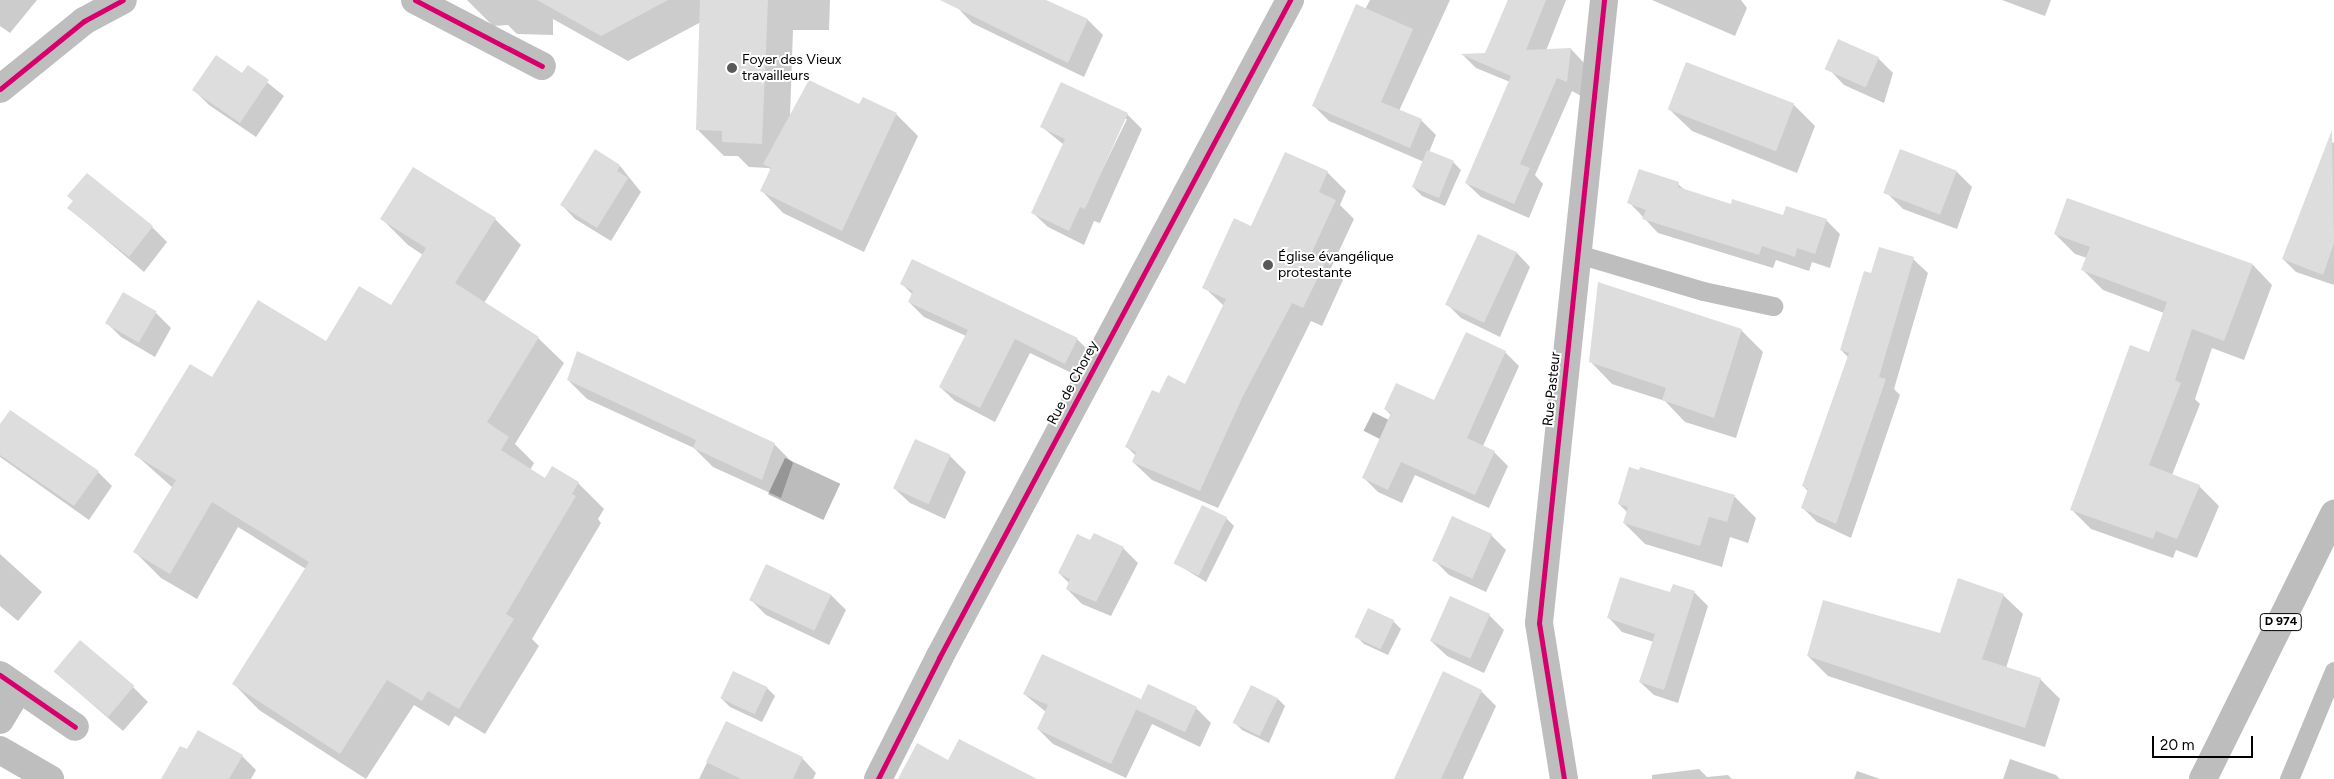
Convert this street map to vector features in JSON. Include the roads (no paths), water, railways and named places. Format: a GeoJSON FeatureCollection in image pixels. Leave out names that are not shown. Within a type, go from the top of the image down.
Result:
{"type":"FeatureCollection","features":[{"type":"Feature","properties":{"kind":"main road","name":"D 974"},"geometry":{"type":"LineString","coordinates":[[2203,779],[2334,514]]}},
{"type":"Feature","properties":{"kind":"street"},"geometry":{"type":"LineString","coordinates":[[0,89],[84,21],[123,0]]}},
{"type":"Feature","properties":{"kind":"street"},"geometry":{"type":"LineString","coordinates":[[415,0],[542,66]]}},
{"type":"Feature","properties":{"kind":"street","name":"Rue de Chorey"},"geometry":{"type":"LineString","coordinates":[[878,779],[939,658],[1290,0]]}},
{"type":"Feature","properties":{"kind":"street","name":"Rue Pasteur"},"geometry":{"type":"LineString","coordinates":[[1564,779],[1540,623],[1604,0]]}},
{"type":"Feature","properties":{"kind":"street"},"geometry":{"type":"LineString","coordinates":[[0,720],[10,682],[75,727]]}},
{"type":"Feature","properties":{"kind":"street"},"geometry":{"type":"LineString","coordinates":[[0,750],[50,779]]}},
{"type":"Feature","properties":{"kind":"lane"},"geometry":{"type":"LineString","coordinates":[[1578,254],[1703,291],[1773,306]]}},
{"type":"Feature","properties":{"kind":"lane"},"geometry":{"type":"LineString","coordinates":[[2289,779],[2334,671]]}},
{"type":"Feature","properties":{"kind":"place","name":"Foyer des Vieux travailleurs"},"geometry":{"type":"Point","coordinates":[732,68]}},
{"type":"Feature","properties":{"kind":"place","name":"Église évangélique protestante"},"geometry":{"type":"Point","coordinates":[1268,265]}}]}
